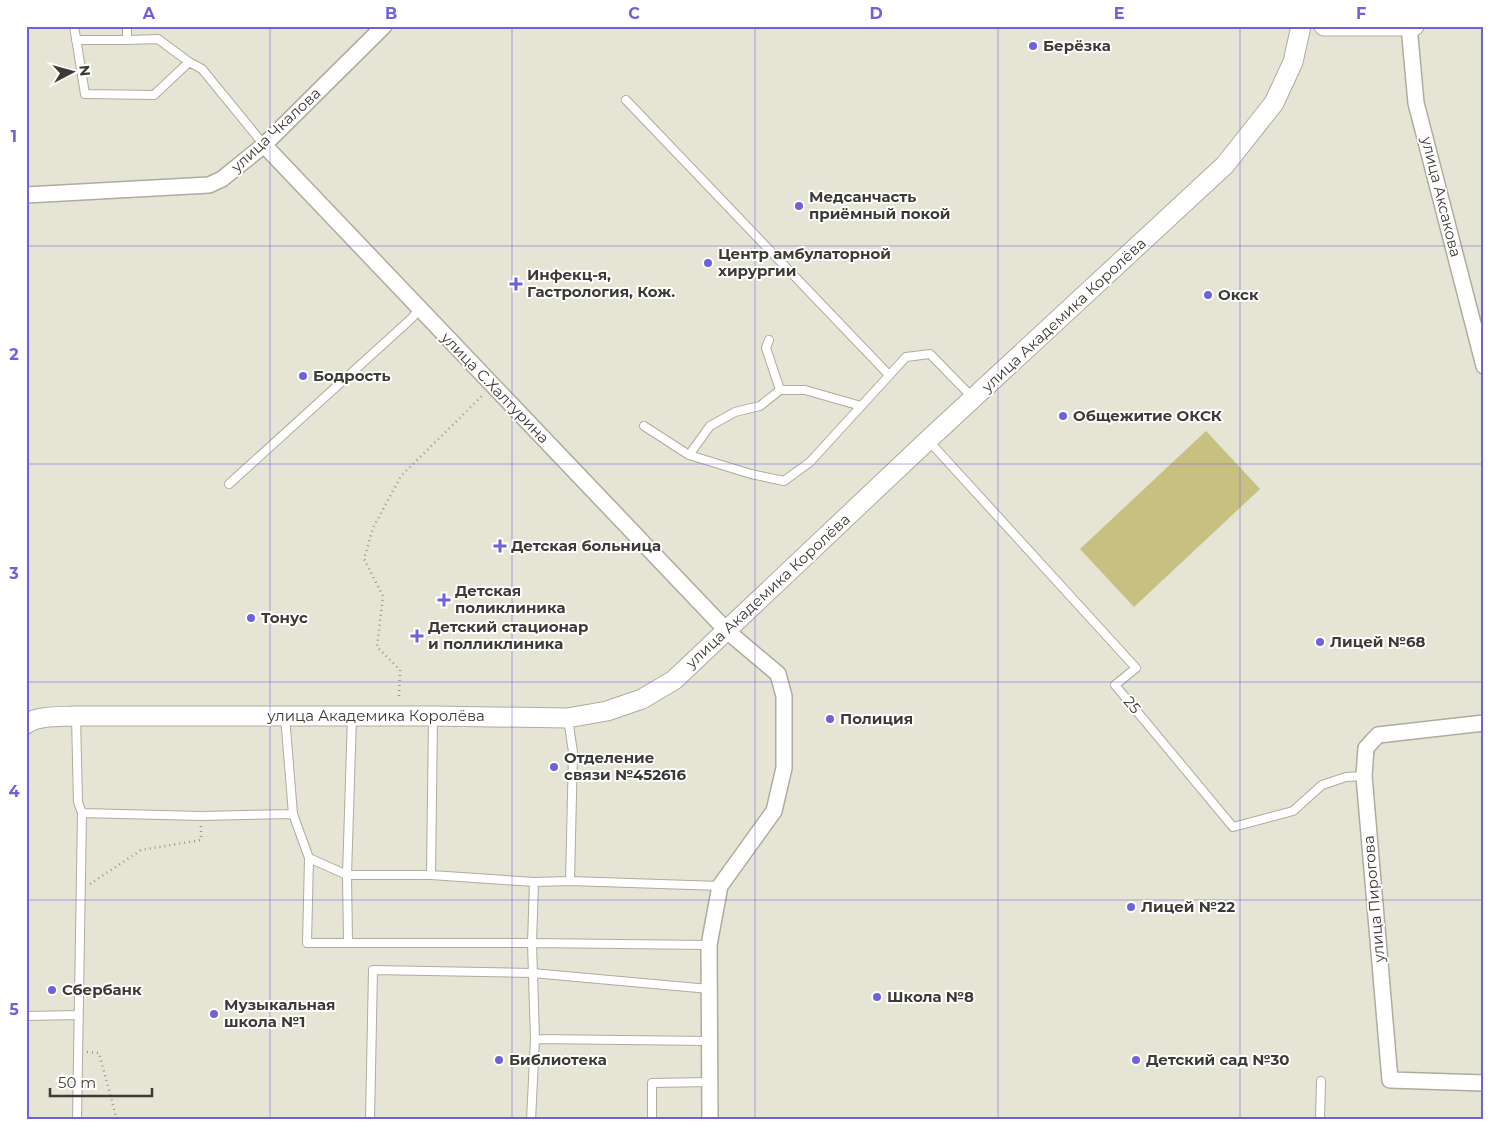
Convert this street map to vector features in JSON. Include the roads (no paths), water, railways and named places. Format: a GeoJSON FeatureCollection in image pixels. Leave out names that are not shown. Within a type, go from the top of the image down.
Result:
{"type":"FeatureCollection","features":[{"type":"Feature","properties":{"kind":"street","name":"улица Академика Королёва"},"geometry":{"type":"LineString","coordinates":[[26,724],[30,721],[45,718],[76,716],[285,715],[568,718],[607,711],[642,699],[674,680],[973,398],[1226,165],[1274,103],[1293,62],[1301,26]]}},
{"type":"Feature","properties":{"kind":"street"},"geometry":{"type":"LineString","coordinates":[[1324,26],[1414,26]]}},
{"type":"Feature","properties":{"kind":"street","name":"улица Аксакова"},"geometry":{"type":"LineString","coordinates":[[1409,26],[1416,103],[1484,366]]}},
{"type":"Feature","properties":{"kind":"street","name":"улица Чкалова"},"geometry":{"type":"LineString","coordinates":[[26,195],[209,185],[222,179],[264,145],[377,29]]}},
{"type":"Feature","properties":{"kind":"street","name":"улица С.Халтурина"},"geometry":{"type":"LineString","coordinates":[[264,145],[727,631],[778,674],[784,696],[784,768],[774,811],[720,886]]}},
{"type":"Feature","properties":{"kind":"street"},"geometry":{"type":"LineString","coordinates":[[26,707],[45,713],[76,716]]}},
{"type":"Feature","properties":{"kind":"street","name":"улица Пирогова"},"geometry":{"type":"LineString","coordinates":[[1484,723],[1378,735],[1366,748],[1364,776],[1390,1080],[1484,1083]]}},
{"type":"Feature","properties":{"kind":"street"},"geometry":{"type":"LineString","coordinates":[[710,1120],[709,945],[720,886]]}},
{"type":"Feature","properties":{"kind":"lane"},"geometry":{"type":"LineString","coordinates":[[74,26],[85,94],[154,95],[189,62]]}},
{"type":"Feature","properties":{"kind":"lane"},"geometry":{"type":"LineString","coordinates":[[127,26],[127,40]]}},
{"type":"Feature","properties":{"kind":"lane"},"geometry":{"type":"LineString","coordinates":[[76,40],[158,39],[189,62],[202,69],[264,145]]}},
{"type":"Feature","properties":{"kind":"lane"},"geometry":{"type":"LineString","coordinates":[[626,100],[889,376]]}},
{"type":"Feature","properties":{"kind":"lane"},"geometry":{"type":"LineString","coordinates":[[229,484],[404,325],[419,308]]}},
{"type":"Feature","properties":{"kind":"lane"},"geometry":{"type":"LineString","coordinates":[[769,340],[766,348],[780,390]]}},
{"type":"Feature","properties":{"kind":"lane"},"geometry":{"type":"LineString","coordinates":[[644,426],[689,455],[751,474],[784,481],[810,462],[906,357],[930,354],[973,398]]}},
{"type":"Feature","properties":{"kind":"lane"},"geometry":{"type":"LineString","coordinates":[[689,455],[710,426],[735,412],[760,406],[780,390],[805,390],[861,406]]}},
{"type":"Feature","properties":{"kind":"lane","name":"25"},"geometry":{"type":"LineString","coordinates":[[928,440],[1136,668],[1115,685],[1233,827],[1293,812],[1322,785],[1346,777],[1364,776]]}},
{"type":"Feature","properties":{"kind":"lane"},"geometry":{"type":"LineString","coordinates":[[285,715],[292,814],[309,858],[307,944],[348,942],[532,942],[709,945]]}},
{"type":"Feature","properties":{"kind":"lane"},"geometry":{"type":"LineString","coordinates":[[76,716],[78,802],[82,813],[77,1120]]}},
{"type":"Feature","properties":{"kind":"lane"},"geometry":{"type":"LineString","coordinates":[[348,942],[347,875],[352,716]]}},
{"type":"Feature","properties":{"kind":"lane"},"geometry":{"type":"LineString","coordinates":[[430,875],[433,716]]}},
{"type":"Feature","properties":{"kind":"lane"},"geometry":{"type":"LineString","coordinates":[[568,718],[573,752],[570,881]]}},
{"type":"Feature","properties":{"kind":"lane"},"geometry":{"type":"LineString","coordinates":[[82,813],[201,816],[292,814]]}},
{"type":"Feature","properties":{"kind":"lane"},"geometry":{"type":"LineString","coordinates":[[309,858],[347,875],[430,875],[534,882],[570,881],[720,886]]}},
{"type":"Feature","properties":{"kind":"lane"},"geometry":{"type":"LineString","coordinates":[[531,1120],[535,1039],[532,973],[534,882]]}},
{"type":"Feature","properties":{"kind":"lane"},"geometry":{"type":"LineString","coordinates":[[370,1120],[373,970],[532,973],[709,990]]}},
{"type":"Feature","properties":{"kind":"lane"},"geometry":{"type":"LineString","coordinates":[[26,1016],[78,1015]]}},
{"type":"Feature","properties":{"kind":"lane"},"geometry":{"type":"LineString","coordinates":[[535,1039],[710,1041]]}},
{"type":"Feature","properties":{"kind":"lane"},"geometry":{"type":"LineString","coordinates":[[1320,1120],[1321,1081]]}},
{"type":"Feature","properties":{"kind":"lane"},"geometry":{"type":"LineString","coordinates":[[652,1120],[652,1083],[710,1082]]}},
{"type":"Feature","properties":{"kind":"place","name":"Берёзка"},"geometry":{"type":"Point","coordinates":[1033,46]}},
{"type":"Feature","properties":{"kind":"place","name":"Медсанчасть приёмный покой"},"geometry":{"type":"Point","coordinates":[799,206]}},
{"type":"Feature","properties":{"kind":"place","name":"Центр амбулаторной хирургии"},"geometry":{"type":"Point","coordinates":[708,263]}},
{"type":"Feature","properties":{"kind":"place","name":"Инфекц-я, Гастрология, Кож."},"geometry":{"type":"Point","coordinates":[516,284]}},
{"type":"Feature","properties":{"kind":"place","name":"Окск"},"geometry":{"type":"Point","coordinates":[1208,295]}},
{"type":"Feature","properties":{"kind":"place","name":"Бодрость"},"geometry":{"type":"Point","coordinates":[303,376]}},
{"type":"Feature","properties":{"kind":"place","name":"Общежитие ОКСК"},"geometry":{"type":"Point","coordinates":[1063,416]}},
{"type":"Feature","properties":{"kind":"place","name":"Детская больница"},"geometry":{"type":"Point","coordinates":[500,546]}},
{"type":"Feature","properties":{"kind":"place","name":"Детская поликлиника"},"geometry":{"type":"Point","coordinates":[444,600]}},
{"type":"Feature","properties":{"kind":"place","name":"Тонус"},"geometry":{"type":"Point","coordinates":[251,618]}},
{"type":"Feature","properties":{"kind":"place","name":"Детский стационар и полликлиника"},"geometry":{"type":"Point","coordinates":[417,636]}},
{"type":"Feature","properties":{"kind":"place","name":"Лицей №68"},"geometry":{"type":"Point","coordinates":[1320,642]}},
{"type":"Feature","properties":{"kind":"place","name":"Полиция"},"geometry":{"type":"Point","coordinates":[830,719]}},
{"type":"Feature","properties":{"kind":"place","name":"Отделение связи №452616"},"geometry":{"type":"Point","coordinates":[554,767]}},
{"type":"Feature","properties":{"kind":"place","name":"Лицей №22"},"geometry":{"type":"Point","coordinates":[1131,907]}},
{"type":"Feature","properties":{"kind":"place","name":"Сбербанк"},"geometry":{"type":"Point","coordinates":[52,990]}},
{"type":"Feature","properties":{"kind":"place","name":"Школа №8"},"geometry":{"type":"Point","coordinates":[877,997]}},
{"type":"Feature","properties":{"kind":"place","name":"Музыкальная школа №1"},"geometry":{"type":"Point","coordinates":[214,1014]}},
{"type":"Feature","properties":{"kind":"place","name":"Библиотека"},"geometry":{"type":"Point","coordinates":[499,1060]}},
{"type":"Feature","properties":{"kind":"place","name":"Детский сад №30"},"geometry":{"type":"Point","coordinates":[1136,1060]}}]}
